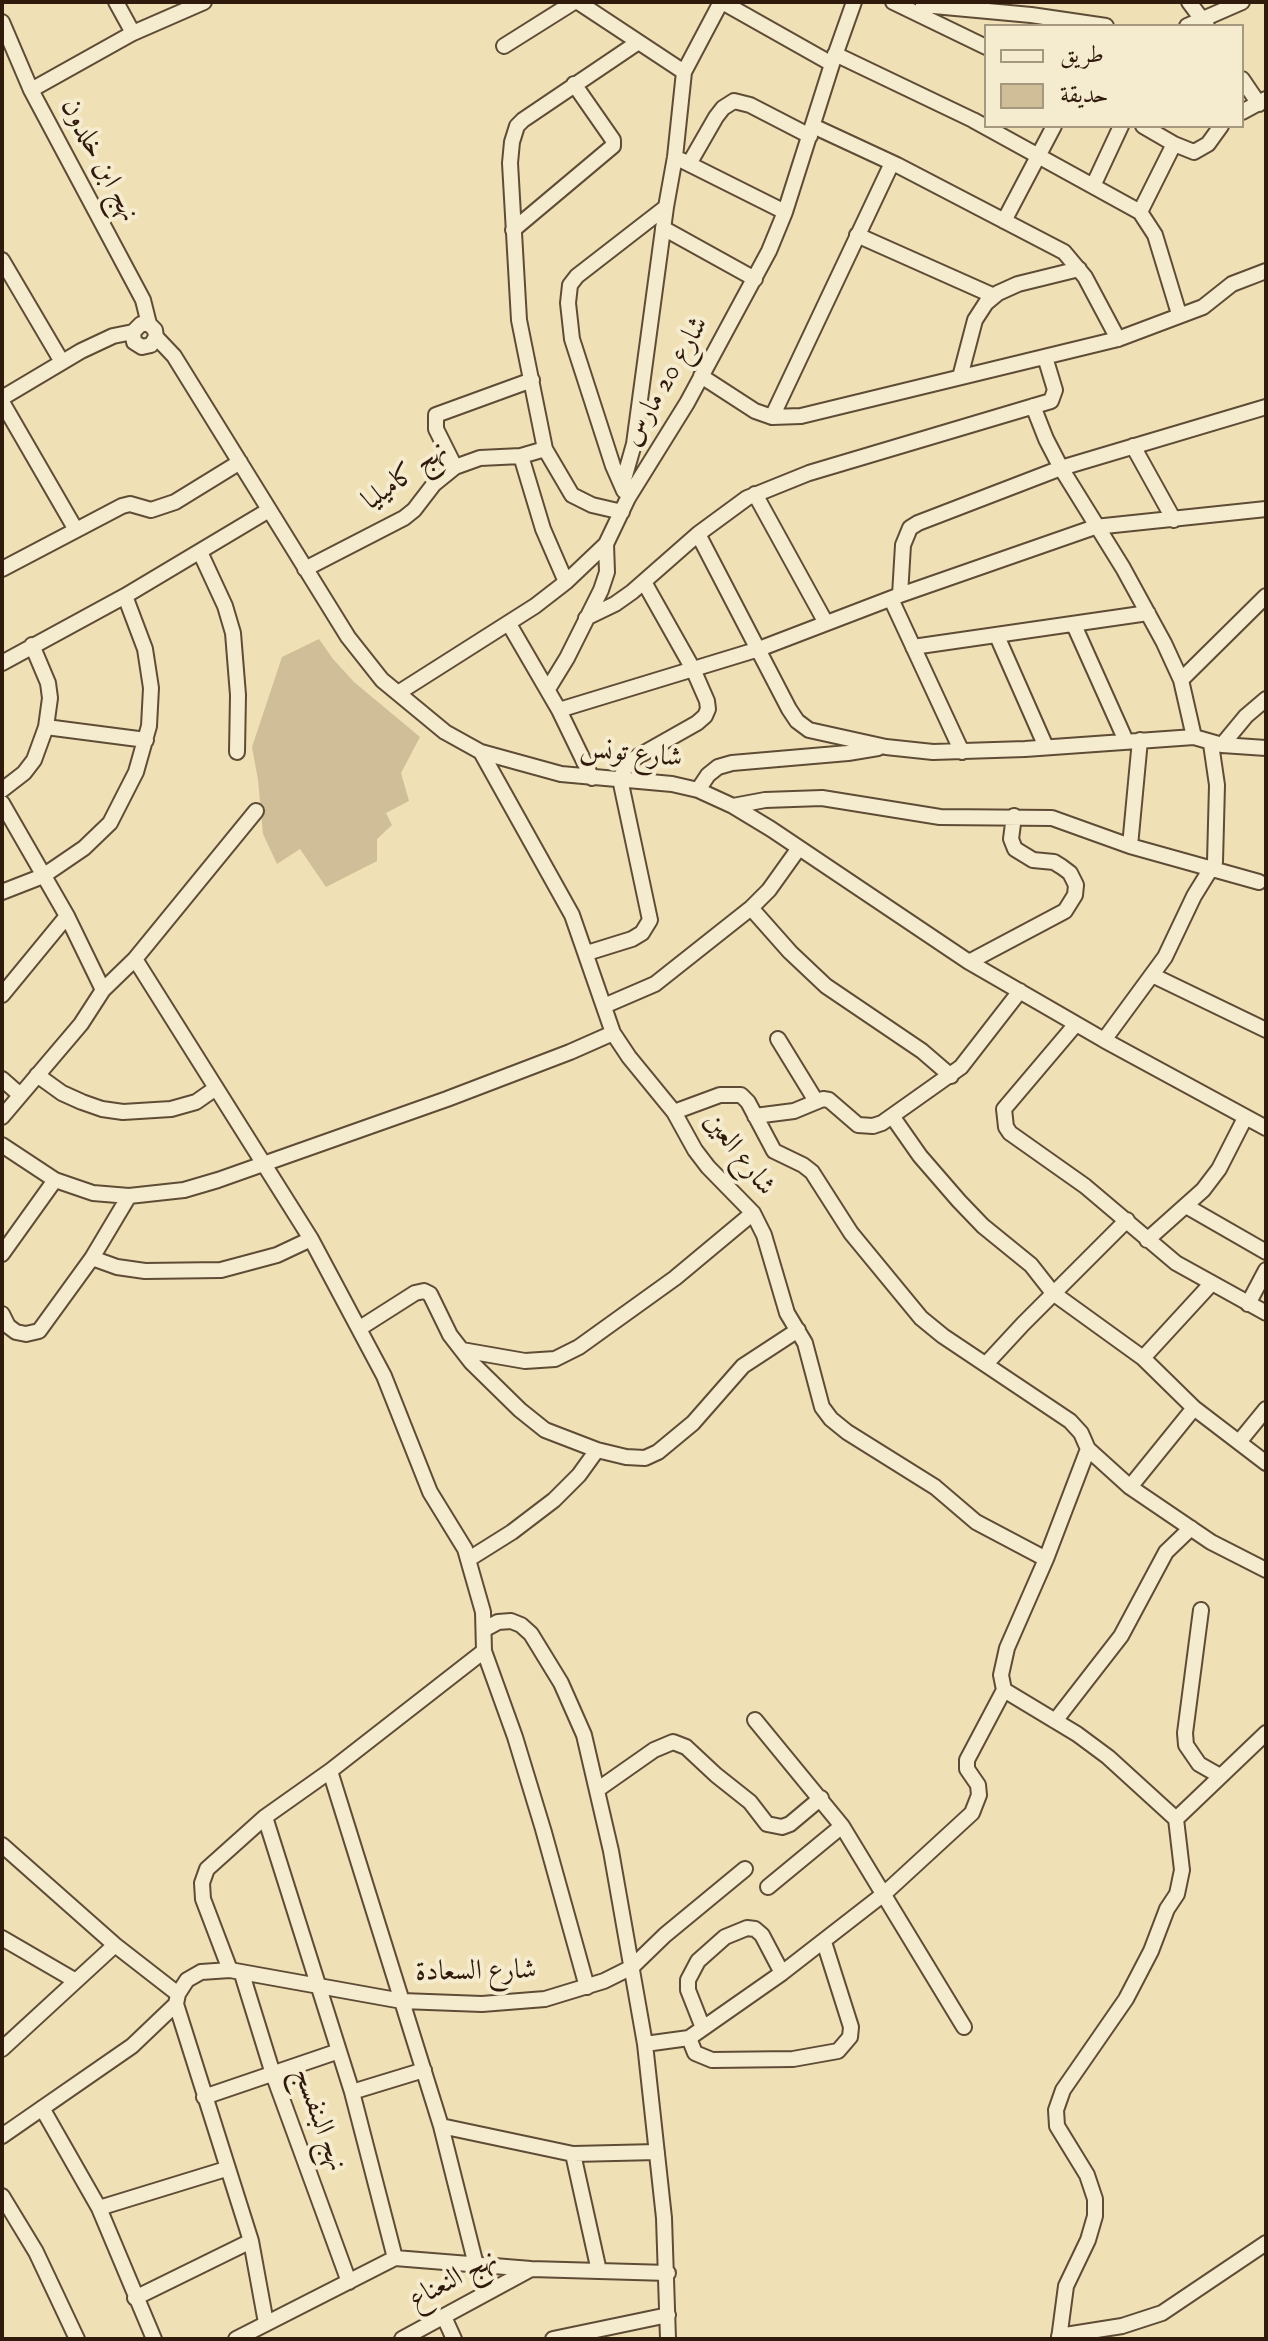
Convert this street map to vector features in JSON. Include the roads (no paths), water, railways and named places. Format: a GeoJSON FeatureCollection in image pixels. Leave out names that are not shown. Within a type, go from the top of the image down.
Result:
{"type":"FeatureCollection","features":[{"type":"Feature","properties":{"kind":"street"},"geometry":{"type":"LineString","coordinates":[[116,2],[133,33]]}},
{"type":"Feature","properties":{"kind":"street"},"geometry":{"type":"LineString","coordinates":[[31,90],[133,33],[204,2]]}},
{"type":"Feature","properties":{"kind":"street"},"geometry":{"type":"LineString","coordinates":[[504,46],[576,2],[684,72]]}},
{"type":"Feature","properties":{"kind":"street","name":"شارع 20 مارس"},"geometry":{"type":"LineString","coordinates":[[398,693],[509,624],[566,582],[606,544],[624,499],[672,429],[755,279],[785,212],[854,2]]}},
{"type":"Feature","properties":{"kind":"street"},"geometry":{"type":"LineString","coordinates":[[893,2],[1001,11],[1092,24]]}},
{"type":"Feature","properties":{"kind":"street"},"geometry":{"type":"LineString","coordinates":[[1189,2],[1204,22],[1242,2]]}},
{"type":"Feature","properties":{"kind":"street"},"geometry":{"type":"LineString","coordinates":[[624,499],[675,157],[684,72],[728,4],[833,59],[922,93],[984,126]]}},
{"type":"Feature","properties":{"kind":"street"},"geometry":{"type":"LineString","coordinates":[[920,6],[984,46]]}},
{"type":"Feature","properties":{"kind":"street","name":"نهج ابن خلدون"},"geometry":{"type":"LineString","coordinates":[[2,22],[31,90],[143,300],[152,331]]}},
{"type":"Feature","properties":{"kind":"street"},"geometry":{"type":"LineString","coordinates":[[624,499],[577,499],[563,483],[545,449],[519,320],[510,163],[517,126],[529,114],[637,43]]}},
{"type":"Feature","properties":{"kind":"street"},"geometry":{"type":"LineString","coordinates":[[1244,81],[1262,101],[1244,111]]}},
{"type":"Feature","properties":{"kind":"street"},"geometry":{"type":"LineString","coordinates":[[513,230],[613,146],[613,140],[574,84]]}},
{"type":"Feature","properties":{"kind":"street"},"geometry":{"type":"LineString","coordinates":[[689,164],[723,108],[734,101],[750,105],[892,163],[1064,252],[1099,301],[1118,339]]}},
{"type":"Feature","properties":{"kind":"street"},"geometry":{"type":"LineString","coordinates":[[987,128],[1140,212],[1155,235],[1179,314]]}},
{"type":"Feature","properties":{"kind":"street"},"geometry":{"type":"LineString","coordinates":[[1004,221],[1053,128]]}},
{"type":"Feature","properties":{"kind":"street"},"geometry":{"type":"LineString","coordinates":[[1093,186],[1120,128]]}},
{"type":"Feature","properties":{"kind":"street"},"geometry":{"type":"LineString","coordinates":[[1146,128],[1189,152],[1200,150],[1219,128]]}},
{"type":"Feature","properties":{"kind":"street"},"geometry":{"type":"LineString","coordinates":[[1140,212],[1174,144]]}},
{"type":"Feature","properties":{"kind":"street"},"geometry":{"type":"LineString","coordinates":[[675,157],[785,212]]}},
{"type":"Feature","properties":{"kind":"street"},"geometry":{"type":"LineString","coordinates":[[772,417],[892,163]]}},
{"type":"Feature","properties":{"kind":"street"},"geometry":{"type":"LineString","coordinates":[[624,499],[572,339],[568,319],[570,285],[577,276],[666,207]]}},
{"type":"Feature","properties":{"kind":"street"},"geometry":{"type":"LineString","coordinates":[[663,228],[755,279]]}},
{"type":"Feature","properties":{"kind":"street"},"geometry":{"type":"LineString","coordinates":[[857,235],[994,296]]}},
{"type":"Feature","properties":{"kind":"street"},"geometry":{"type":"LineString","coordinates":[[2,260],[62,362]]}},
{"type":"Feature","properties":{"kind":"street"},"geometry":{"type":"LineString","coordinates":[[960,377],[975,320],[994,296],[1018,284],[1079,269]]}},
{"type":"Feature","properties":{"kind":"street"},"geometry":{"type":"LineString","coordinates":[[701,376],[755,411],[772,417],[801,416],[1118,339],[1203,307],[1232,284],[1266,271]]}},
{"type":"Feature","properties":{"kind":"street"},"geometry":{"type":"LineString","coordinates":[[76,530],[2,400],[62,362],[100,342],[133,332],[141,324],[152,331],[151,345],[142,347],[134,342],[133,332]]}},
{"type":"Feature","properties":{"kind":"street","name":"شارع تونس"},"geometry":{"type":"LineString","coordinates":[[152,331],[174,356],[364,659],[398,693],[445,732],[481,752],[532,767],[592,778],[672,784],[698,790],[733,806],[969,962],[1266,1128]]}},
{"type":"Feature","properties":{"kind":"street"},"geometry":{"type":"LineString","coordinates":[[586,618],[615,604],[698,534],[755,494],[809,473],[1051,401],[1055,394],[1045,357]]}},
{"type":"Feature","properties":{"kind":"street"},"geometry":{"type":"LineString","coordinates":[[455,467],[436,429],[436,415],[532,380]]}},
{"type":"Feature","properties":{"kind":"street"},"geometry":{"type":"LineString","coordinates":[[1033,406],[1061,468],[1148,613],[1181,680],[1194,737]]}},
{"type":"Feature","properties":{"kind":"street"},"geometry":{"type":"LineString","coordinates":[[962,752],[913,647],[895,597],[903,545],[910,528],[1061,468],[1266,406]]}},
{"type":"Feature","properties":{"kind":"street"},"geometry":{"type":"LineString","coordinates":[[1133,446],[1174,520]]}},
{"type":"Feature","properties":{"kind":"street","name":"نهج كاميليا"},"geometry":{"type":"LineString","coordinates":[[305,569],[404,518],[434,484],[455,467],[491,456],[521,456],[545,449]]}},
{"type":"Feature","properties":{"kind":"street"},"geometry":{"type":"LineString","coordinates":[[521,456],[543,529],[566,582]]}},
{"type":"Feature","properties":{"kind":"street"},"geometry":{"type":"LineString","coordinates":[[2,569],[130,504],[143,509],[159,508],[240,462]]}},
{"type":"Feature","properties":{"kind":"street"},"geometry":{"type":"LineString","coordinates":[[755,494],[826,623]]}},
{"type":"Feature","properties":{"kind":"street"},"geometry":{"type":"LineString","coordinates":[[559,710],[759,649],[895,597],[1095,527],[1266,509]]}},
{"type":"Feature","properties":{"kind":"street"},"geometry":{"type":"LineString","coordinates":[[2,663],[125,596],[269,510]]}},
{"type":"Feature","properties":{"kind":"street"},"geometry":{"type":"LineString","coordinates":[[698,534],[789,709],[803,727],[886,747],[933,752],[1194,737],[1217,744],[1266,748]]}},
{"type":"Feature","properties":{"kind":"street"},"geometry":{"type":"LineString","coordinates":[[548,689],[607,572],[606,544]]}},
{"type":"Feature","properties":{"kind":"street"},"geometry":{"type":"LineString","coordinates":[[200,552],[225,606],[233,633],[238,695],[237,752]]}},
{"type":"Feature","properties":{"kind":"street"},"geometry":{"type":"LineString","coordinates":[[587,953],[632,939],[642,933],[650,920],[620,779],[628,762],[642,752],[676,737],[705,716],[707,701],[693,669],[644,582]]}},
{"type":"Feature","properties":{"kind":"street"},"geometry":{"type":"LineString","coordinates":[[2,892],[43,876],[84,848],[110,823],[136,772],[146,740],[151,688],[145,649],[125,596]]}},
{"type":"Feature","properties":{"kind":"street"},"geometry":{"type":"LineString","coordinates":[[1181,680],[1266,596]]}},
{"type":"Feature","properties":{"kind":"street"},"geometry":{"type":"LineString","coordinates":[[913,647],[1148,613]]}},
{"type":"Feature","properties":{"kind":"street"},"geometry":{"type":"LineString","coordinates":[[509,624],[548,689],[592,778]]}},
{"type":"Feature","properties":{"kind":"street"},"geometry":{"type":"LineString","coordinates":[[1074,625],[1133,740],[1130,846]]}},
{"type":"Feature","properties":{"kind":"street"},"geometry":{"type":"LineString","coordinates":[[997,636],[1046,747]]}},
{"type":"Feature","properties":{"kind":"street"},"geometry":{"type":"LineString","coordinates":[[2,790],[24,773],[34,760],[46,727],[50,698],[48,683],[32,645]]}},
{"type":"Feature","properties":{"kind":"street"},"geometry":{"type":"LineString","coordinates":[[1104,1040],[1165,957],[1194,896],[1215,862],[1217,744],[1266,699]]}},
{"type":"Feature","properties":{"kind":"street"},"geometry":{"type":"LineString","coordinates":[[46,727],[146,740]]}},
{"type":"Feature","properties":{"kind":"street"},"geometry":{"type":"LineString","coordinates":[[698,790],[718,767],[732,763],[886,747]]}},
{"type":"Feature","properties":{"kind":"street","name":"شارع العين"},"geometry":{"type":"LineString","coordinates":[[481,752],[572,915],[613,1033],[674,1112],[708,1167],[753,1213],[764,1235],[787,1313],[810,1359],[816,1392],[831,1419],[865,1445],[935,1487],[976,1522],[1046,1559]]}},
{"type":"Feature","properties":{"kind":"street"},"geometry":{"type":"LineString","coordinates":[[733,806],[765,800],[822,798],[940,817],[1014,816],[1067,822],[1130,846],[1259,882]]}},
{"type":"Feature","properties":{"kind":"street"},"geometry":{"type":"LineString","coordinates":[[2,803],[67,916],[103,990]]}},
{"type":"Feature","properties":{"kind":"street"},"geometry":{"type":"LineString","coordinates":[[2,1117],[81,1024],[103,990],[135,959],[256,811]]}},
{"type":"Feature","properties":{"kind":"street"},"geometry":{"type":"LineString","coordinates":[[969,962],[1065,911],[1075,895],[1076,885],[1070,873],[1054,862],[1033,860],[1015,849],[1011,839],[1014,816]]}},
{"type":"Feature","properties":{"kind":"street"},"geometry":{"type":"LineString","coordinates":[[604,1006],[655,984],[751,908],[769,890],[799,848]]}},
{"type":"Feature","properties":{"kind":"street"},"geometry":{"type":"LineString","coordinates":[[751,908],[826,986],[922,1051],[951,1076]]}},
{"type":"Feature","properties":{"kind":"street"},"geometry":{"type":"LineString","coordinates":[[2,995],[67,916]]}},
{"type":"Feature","properties":{"kind":"street"},"geometry":{"type":"LineString","coordinates":[[135,959],[311,1239],[399,1408],[426,1483],[469,1559],[485,1629],[484,1651],[515,1737],[587,1987]]}},
{"type":"Feature","properties":{"kind":"street"},"geometry":{"type":"LineString","coordinates":[[1152,975],[1266,1030]]}},
{"type":"Feature","properties":{"kind":"street"},"geometry":{"type":"LineString","coordinates":[[755,1116],[794,1111],[816,1101],[829,1100],[858,1125],[873,1126],[951,1076],[974,1052],[1020,991]]}},
{"type":"Feature","properties":{"kind":"street"},"geometry":{"type":"LineString","coordinates":[[1076,1024],[1004,1109],[1003,1118],[1010,1133],[1127,1220],[1176,1263],[1266,1313]]}},
{"type":"Feature","properties":{"kind":"street"},"geometry":{"type":"LineString","coordinates":[[2,1145],[55,1180],[93,1193],[129,1196],[184,1190],[461,1094],[613,1033]]}},
{"type":"Feature","properties":{"kind":"street"},"geometry":{"type":"LineString","coordinates":[[778,1039],[816,1101]]}},
{"type":"Feature","properties":{"kind":"street"},"geometry":{"type":"LineString","coordinates":[[37,1075],[62,1093],[82,1102],[123,1112],[171,1109],[196,1102],[216,1088]]}},
{"type":"Feature","properties":{"kind":"street"},"geometry":{"type":"LineString","coordinates":[[2,1079],[19,1094]]}},
{"type":"Feature","properties":{"kind":"street"},"geometry":{"type":"LineString","coordinates":[[674,1112],[712,1097],[732,1093],[741,1095],[748,1102],[774,1151],[812,1172],[851,1233],[921,1318],[1070,1421],[1081,1433],[1088,1449],[1130,1487],[1211,1542],[1266,1570]]}},
{"type":"Feature","properties":{"kind":"street"},"geometry":{"type":"LineString","coordinates":[[892,1116],[920,1156],[959,1201],[983,1226],[1031,1265],[1053,1293],[1143,1358],[1194,1408],[1266,1463]]}},
{"type":"Feature","properties":{"kind":"street"},"geometry":{"type":"LineString","coordinates":[[1147,1240],[1203,1190],[1219,1169],[1245,1118]]}},
{"type":"Feature","properties":{"kind":"street"},"geometry":{"type":"LineString","coordinates":[[2,1254],[55,1180]]}},
{"type":"Feature","properties":{"kind":"street"},"geometry":{"type":"LineString","coordinates":[[2,1314],[8,1326],[16,1332],[26,1334],[39,1331],[92,1258],[129,1196]]}},
{"type":"Feature","properties":{"kind":"street"},"geometry":{"type":"LineString","coordinates":[[1186,1206],[1266,1252]]}},
{"type":"Feature","properties":{"kind":"street"},"geometry":{"type":"LineString","coordinates":[[462,1350],[525,1361],[555,1359],[603,1331],[675,1278],[753,1213]]}},
{"type":"Feature","properties":{"kind":"street"},"geometry":{"type":"LineString","coordinates":[[986,1364],[1127,1220]]}},
{"type":"Feature","properties":{"kind":"street"},"geometry":{"type":"LineString","coordinates":[[92,1258],[117,1267],[145,1271],[221,1270],[277,1255],[311,1239]]}},
{"type":"Feature","properties":{"kind":"street"},"geometry":{"type":"LineString","coordinates":[[1248,1304],[1266,1270]]}},
{"type":"Feature","properties":{"kind":"street"},"geometry":{"type":"LineString","coordinates":[[1143,1358],[1211,1284]]}},
{"type":"Feature","properties":{"kind":"street"},"geometry":{"type":"LineString","coordinates":[[360,1328],[415,1293],[424,1291],[434,1300],[450,1335],[462,1350],[520,1410],[545,1430],[597,1450],[636,1458],[658,1452],[693,1423],[743,1366],[798,1330]]}},
{"type":"Feature","properties":{"kind":"street"},"geometry":{"type":"LineString","coordinates":[[1130,1487],[1194,1408]]}},
{"type":"Feature","properties":{"kind":"street"},"geometry":{"type":"LineString","coordinates":[[1239,1442],[1266,1409]]}},
{"type":"Feature","properties":{"kind":"street"},"geometry":{"type":"LineString","coordinates":[[645,2044],[689,2038],[782,1973],[885,1893],[972,1813],[979,1795],[978,1785],[967,1769],[967,1760],[1004,1690],[1001,1675],[1007,1648],[1046,1559],[1088,1449]]}},
{"type":"Feature","properties":{"kind":"street"},"geometry":{"type":"LineString","coordinates":[[469,1559],[554,1500],[579,1475],[597,1450]]}},
{"type":"Feature","properties":{"kind":"street"},"geometry":{"type":"LineString","coordinates":[[1055,1721],[1121,1636],[1166,1552],[1191,1528]]}},
{"type":"Feature","properties":{"kind":"street"},"geometry":{"type":"LineString","coordinates":[[1201,1610],[1186,1745],[1199,1764],[1220,1776]]}},
{"type":"Feature","properties":{"kind":"street"},"geometry":{"type":"LineString","coordinates":[[485,1629],[498,1622],[511,1621],[521,1625],[538,1643],[561,1683],[584,1735],[645,2044],[668,2273],[668,2339]]}},
{"type":"Feature","properties":{"kind":"street","name":"نهج البنفسج"},"geometry":{"type":"LineString","coordinates":[[349,2282],[236,1972],[203,1899],[202,1883],[207,1869],[218,1857],[265,1817],[330,1771],[484,1651]]}},
{"type":"Feature","properties":{"kind":"street"},"geometry":{"type":"LineString","coordinates":[[1004,1690],[1077,1734],[1126,1772],[1176,1819],[1182,1870],[1177,1894],[1167,1909],[1151,1951],[1126,1999],[1063,2090],[1056,2110],[1057,2126],[1087,2175],[1095,2199],[1095,2216],[1088,2240],[1066,2286],[1059,2338],[1122,2326],[1162,2313],[1266,2243]]}},
{"type":"Feature","properties":{"kind":"street"},"geometry":{"type":"LineString","coordinates":[[755,1720],[842,1826],[964,2027]]}},
{"type":"Feature","properties":{"kind":"street"},"geometry":{"type":"LineString","coordinates":[[1176,1819],[1266,1733]]}},
{"type":"Feature","properties":{"kind":"street"},"geometry":{"type":"LineString","coordinates":[[597,1790],[654,1750],[673,1742],[686,1747],[750,1802],[767,1824],[782,1827],[790,1824],[821,1798]]}},
{"type":"Feature","properties":{"kind":"street"},"geometry":{"type":"LineString","coordinates":[[330,1771],[441,2126],[476,2265]]}},
{"type":"Feature","properties":{"kind":"street"},"geometry":{"type":"LineString","coordinates":[[265,1817],[352,2092],[395,2258]]}},
{"type":"Feature","properties":{"kind":"street"},"geometry":{"type":"LineString","coordinates":[[768,1887],[842,1826]]}},
{"type":"Feature","properties":{"kind":"street"},"geometry":{"type":"LineString","coordinates":[[2,1845],[177,1999],[226,2169],[251,2241],[264,2330]]}},
{"type":"Feature","properties":{"kind":"street","name":"شارع السعادة"},"geometry":{"type":"LineString","coordinates":[[2,2136],[132,2046],[177,1999],[187,1980],[201,1972],[236,1972],[402,2001],[468,2004],[545,1999],[587,1987],[632,1967],[665,1935],[745,1869]]}},
{"type":"Feature","properties":{"kind":"street"},"geometry":{"type":"LineString","coordinates":[[703,2028],[688,1990],[688,1980],[698,1961],[725,1937],[747,1928],[755,1929],[762,1935],[782,1973]]}},
{"type":"Feature","properties":{"kind":"street"},"geometry":{"type":"LineString","coordinates":[[2,1938],[76,1981]]}},
{"type":"Feature","properties":{"kind":"street"},"geometry":{"type":"LineString","coordinates":[[689,2038],[695,2053],[712,2060],[793,2059],[838,2051],[850,2037],[851,2027],[824,1942]]}},
{"type":"Feature","properties":{"kind":"street"},"geometry":{"type":"LineString","coordinates":[[2,2049],[115,1945]]}},
{"type":"Feature","properties":{"kind":"street"},"geometry":{"type":"LineString","coordinates":[[204,2097],[339,2051]]}},
{"type":"Feature","properties":{"kind":"street"},"geometry":{"type":"LineString","coordinates":[[352,2092],[424,2070]]}},
{"type":"Feature","properties":{"kind":"street"},"geometry":{"type":"LineString","coordinates":[[42,2108],[99,2208],[154,2339]]}},
{"type":"Feature","properties":{"kind":"street"},"geometry":{"type":"LineString","coordinates":[[441,2126],[573,2154],[657,2152]]}},
{"type":"Feature","properties":{"kind":"street"},"geometry":{"type":"LineString","coordinates":[[573,2154],[599,2271]]}},
{"type":"Feature","properties":{"kind":"street"},"geometry":{"type":"LineString","coordinates":[[99,2208],[226,2169]]}},
{"type":"Feature","properties":{"kind":"street"},"geometry":{"type":"LineString","coordinates":[[2,2196],[36,2252],[77,2339]]}},
{"type":"Feature","properties":{"kind":"street"},"geometry":{"type":"LineString","coordinates":[[135,2298],[251,2241]]}},
{"type":"Feature","properties":{"kind":"street"},"geometry":{"type":"LineString","coordinates":[[236,2339],[264,2330],[395,2258],[531,2269],[668,2273]]}},
{"type":"Feature","properties":{"kind":"street","name":"نهج النعناع"},"geometry":{"type":"LineString","coordinates":[[402,2339],[531,2269]]}},
{"type":"Feature","properties":{"kind":"street"},"geometry":{"type":"LineString","coordinates":[[553,2339],[668,2315]]}},
{"type":"Feature","properties":{"kind":"street"},"geometry":{"type":"LineString","coordinates":[[444,2317],[454,2339]]}}]}
